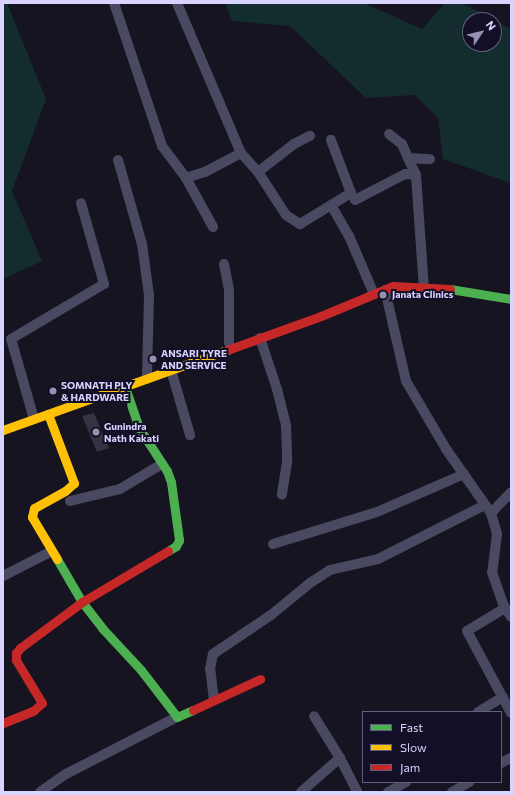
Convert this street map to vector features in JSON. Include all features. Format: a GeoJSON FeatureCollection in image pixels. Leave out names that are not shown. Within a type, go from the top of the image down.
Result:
{"type":"FeatureCollection","features":[{"type":"Feature","properties":{"kind":"street"},"geometry":{"type":"LineString","coordinates":[[114,3],[162,146],[186,178],[213,227]]}},
{"type":"Feature","properties":{"kind":"street"},"geometry":{"type":"LineString","coordinates":[[177,3],[241,153],[258,172],[286,215],[300,224],[351,193],[331,140]]}},
{"type":"Feature","properties":{"kind":"street"},"geometry":{"type":"LineString","coordinates":[[389,134],[402,144],[416,175],[424,288]]}},
{"type":"Feature","properties":{"kind":"street"},"geometry":{"type":"LineString","coordinates":[[258,172],[294,144],[310,136]]}},
{"type":"Feature","properties":{"kind":"street"},"geometry":{"type":"LineString","coordinates":[[186,178],[205,172],[241,153]]}},
{"type":"Feature","properties":{"kind":"street"},"geometry":{"type":"LineString","coordinates":[[408,158],[430,159]]}},
{"type":"Feature","properties":{"kind":"street"},"geometry":{"type":"LineString","coordinates":[[118,160],[142,244],[149,295],[146,379]]}},
{"type":"Feature","properties":{"kind":"street"},"geometry":{"type":"LineString","coordinates":[[355,200],[405,174],[416,175]]}},
{"type":"Feature","properties":{"kind":"street"},"geometry":{"type":"LineString","coordinates":[[34,419],[11,339],[104,284],[81,203]]}},
{"type":"Feature","properties":{"kind":"street"},"geometry":{"type":"LineString","coordinates":[[331,205],[349,236],[374,294]]}},
{"type":"Feature","properties":{"kind":"street"},"geometry":{"type":"LineString","coordinates":[[224,264],[229,290],[229,350]]}},
{"type":"Feature","properties":{"kind":"street"},"geometry":{"type":"LineString","coordinates":[[3,430],[229,350],[394,286],[458,290],[511,299]]}},
{"type":"Feature","properties":{"kind":"street"},"geometry":{"type":"LineString","coordinates":[[385,290],[406,381],[446,449],[488,509],[497,534],[492,572],[505,608],[511,617]]}},
{"type":"Feature","properties":{"kind":"street"},"geometry":{"type":"LineString","coordinates":[[260,338],[277,389],[286,426],[287,462],[282,495]]}},
{"type":"Feature","properties":{"kind":"street"},"geometry":{"type":"LineString","coordinates":[[171,370],[190,435]]}},
{"type":"Feature","properties":{"kind":"street"},"geometry":{"type":"LineString","coordinates":[[3,723],[33,711],[42,703],[16,660],[16,653],[82,602],[176,546],[179,540],[167,471],[139,428],[125,387]]}},
{"type":"Feature","properties":{"kind":"street"},"geometry":{"type":"LineString","coordinates":[[48,414],[74,483],[66,491],[34,508],[32,517],[82,602],[102,628],[141,670],[177,717]]}},
{"type":"Feature","properties":{"kind":"street"},"geometry":{"type":"LineString","coordinates":[[70,501],[120,489],[162,464]]}},
{"type":"Feature","properties":{"kind":"street"},"geometry":{"type":"LineString","coordinates":[[273,544],[378,512],[464,474]]}},
{"type":"Feature","properties":{"kind":"street"},"geometry":{"type":"LineString","coordinates":[[214,700],[210,669],[213,654],[272,615],[310,583],[330,570],[378,559],[488,509],[511,492]]}},
{"type":"Feature","properties":{"kind":"street"},"geometry":{"type":"LineString","coordinates":[[3,576],[52,551]]}},
{"type":"Feature","properties":{"kind":"street"},"geometry":{"type":"LineString","coordinates":[[505,608],[468,631],[511,713]]}},
{"type":"Feature","properties":{"kind":"street"},"geometry":{"type":"LineString","coordinates":[[40,792],[64,775],[177,717],[260,679]]}},
{"type":"Feature","properties":{"kind":"street"},"geometry":{"type":"LineString","coordinates":[[480,711],[503,697]]}},
{"type":"Feature","properties":{"kind":"street"},"geometry":{"type":"LineString","coordinates":[[314,716],[340,758],[357,792]]}},
{"type":"Feature","properties":{"kind":"street"},"geometry":{"type":"LineString","coordinates":[[302,792],[340,758]]}},
{"type":"Feature","properties":{"kind":"street"},"geometry":{"type":"LineString","coordinates":[[502,763],[511,758]]}},
{"type":"Feature","properties":{"kind":"street"},"geometry":{"type":"LineString","coordinates":[[388,792],[404,783]]}},
{"type":"Feature","properties":{"kind":"street"},"geometry":{"type":"LineString","coordinates":[[452,792],[467,783]]}},
{"type":"Feature","properties":{"kind":"green space"},"geometry":{"type":"Polygon","coordinates":[[[3,3],[7,3],[46,99],[12,191],[42,261],[3,279],[3,3]]]}},
{"type":"Feature","properties":{"kind":"green space"},"geometry":{"type":"Polygon","coordinates":[[[225,3],[364,3],[422,29],[445,3],[462,3],[479,12],[462,12],[462,52],[502,52],[502,24],[511,29],[511,183],[443,159],[438,118],[415,95],[366,98],[290,26],[232,21],[225,3]]]}},
{"type":"Feature","properties":{"kind":"building","name":"Gunindra Nath Kakati"},"geometry":{"type":"Polygon","coordinates":[[[94,413],[109,448],[97,452],[82,416],[94,413]]]}},
{"type":"Feature","properties":{"kind":"traffic: fast"},"geometry":{"type":"LineString","coordinates":[[450,289],[511,299]]}},
{"type":"Feature","properties":{"kind":"traffic: fast"},"geometry":{"type":"LineString","coordinates":[[125,387],[139,428],[167,471],[171,482],[179,540],[176,546],[168,551]]}},
{"type":"Feature","properties":{"kind":"traffic: fast"},"geometry":{"type":"LineString","coordinates":[[57,559],[82,602],[102,628],[141,670],[177,717],[193,710]]}},
{"type":"Feature","properties":{"kind":"traffic: slow"},"geometry":{"type":"LineString","coordinates":[[3,430],[227,350]]}},
{"type":"Feature","properties":{"kind":"traffic: slow"},"geometry":{"type":"LineString","coordinates":[[48,414],[74,483],[65,491],[34,508],[32,517],[57,559]]}},
{"type":"Feature","properties":{"kind":"traffic: jam"},"geometry":{"type":"LineString","coordinates":[[227,350],[321,316],[393,286],[450,289]]}},
{"type":"Feature","properties":{"kind":"traffic: jam"},"geometry":{"type":"LineString","coordinates":[[3,723],[33,711],[42,703],[16,660],[16,653],[20,648],[82,602],[168,551]]}},
{"type":"Feature","properties":{"kind":"traffic: jam"},"geometry":{"type":"LineString","coordinates":[[193,710],[260,679]]}},
{"type":"Feature","properties":{"kind":"place","name":"Janata Clinics"},"geometry":{"type":"Point","coordinates":[383,295]}},
{"type":"Feature","properties":{"kind":"place","name":"ANSARI TYRE AND SERVICE"},"geometry":{"type":"Point","coordinates":[153,359]}},
{"type":"Feature","properties":{"kind":"place","name":"SOMNATH PLY & HARDWARE"},"geometry":{"type":"Point","coordinates":[53,391]}},
{"type":"Feature","properties":{"kind":"place","name":"Gunindra Nath Kakati"},"geometry":{"type":"Point","coordinates":[96,432]}}]}
